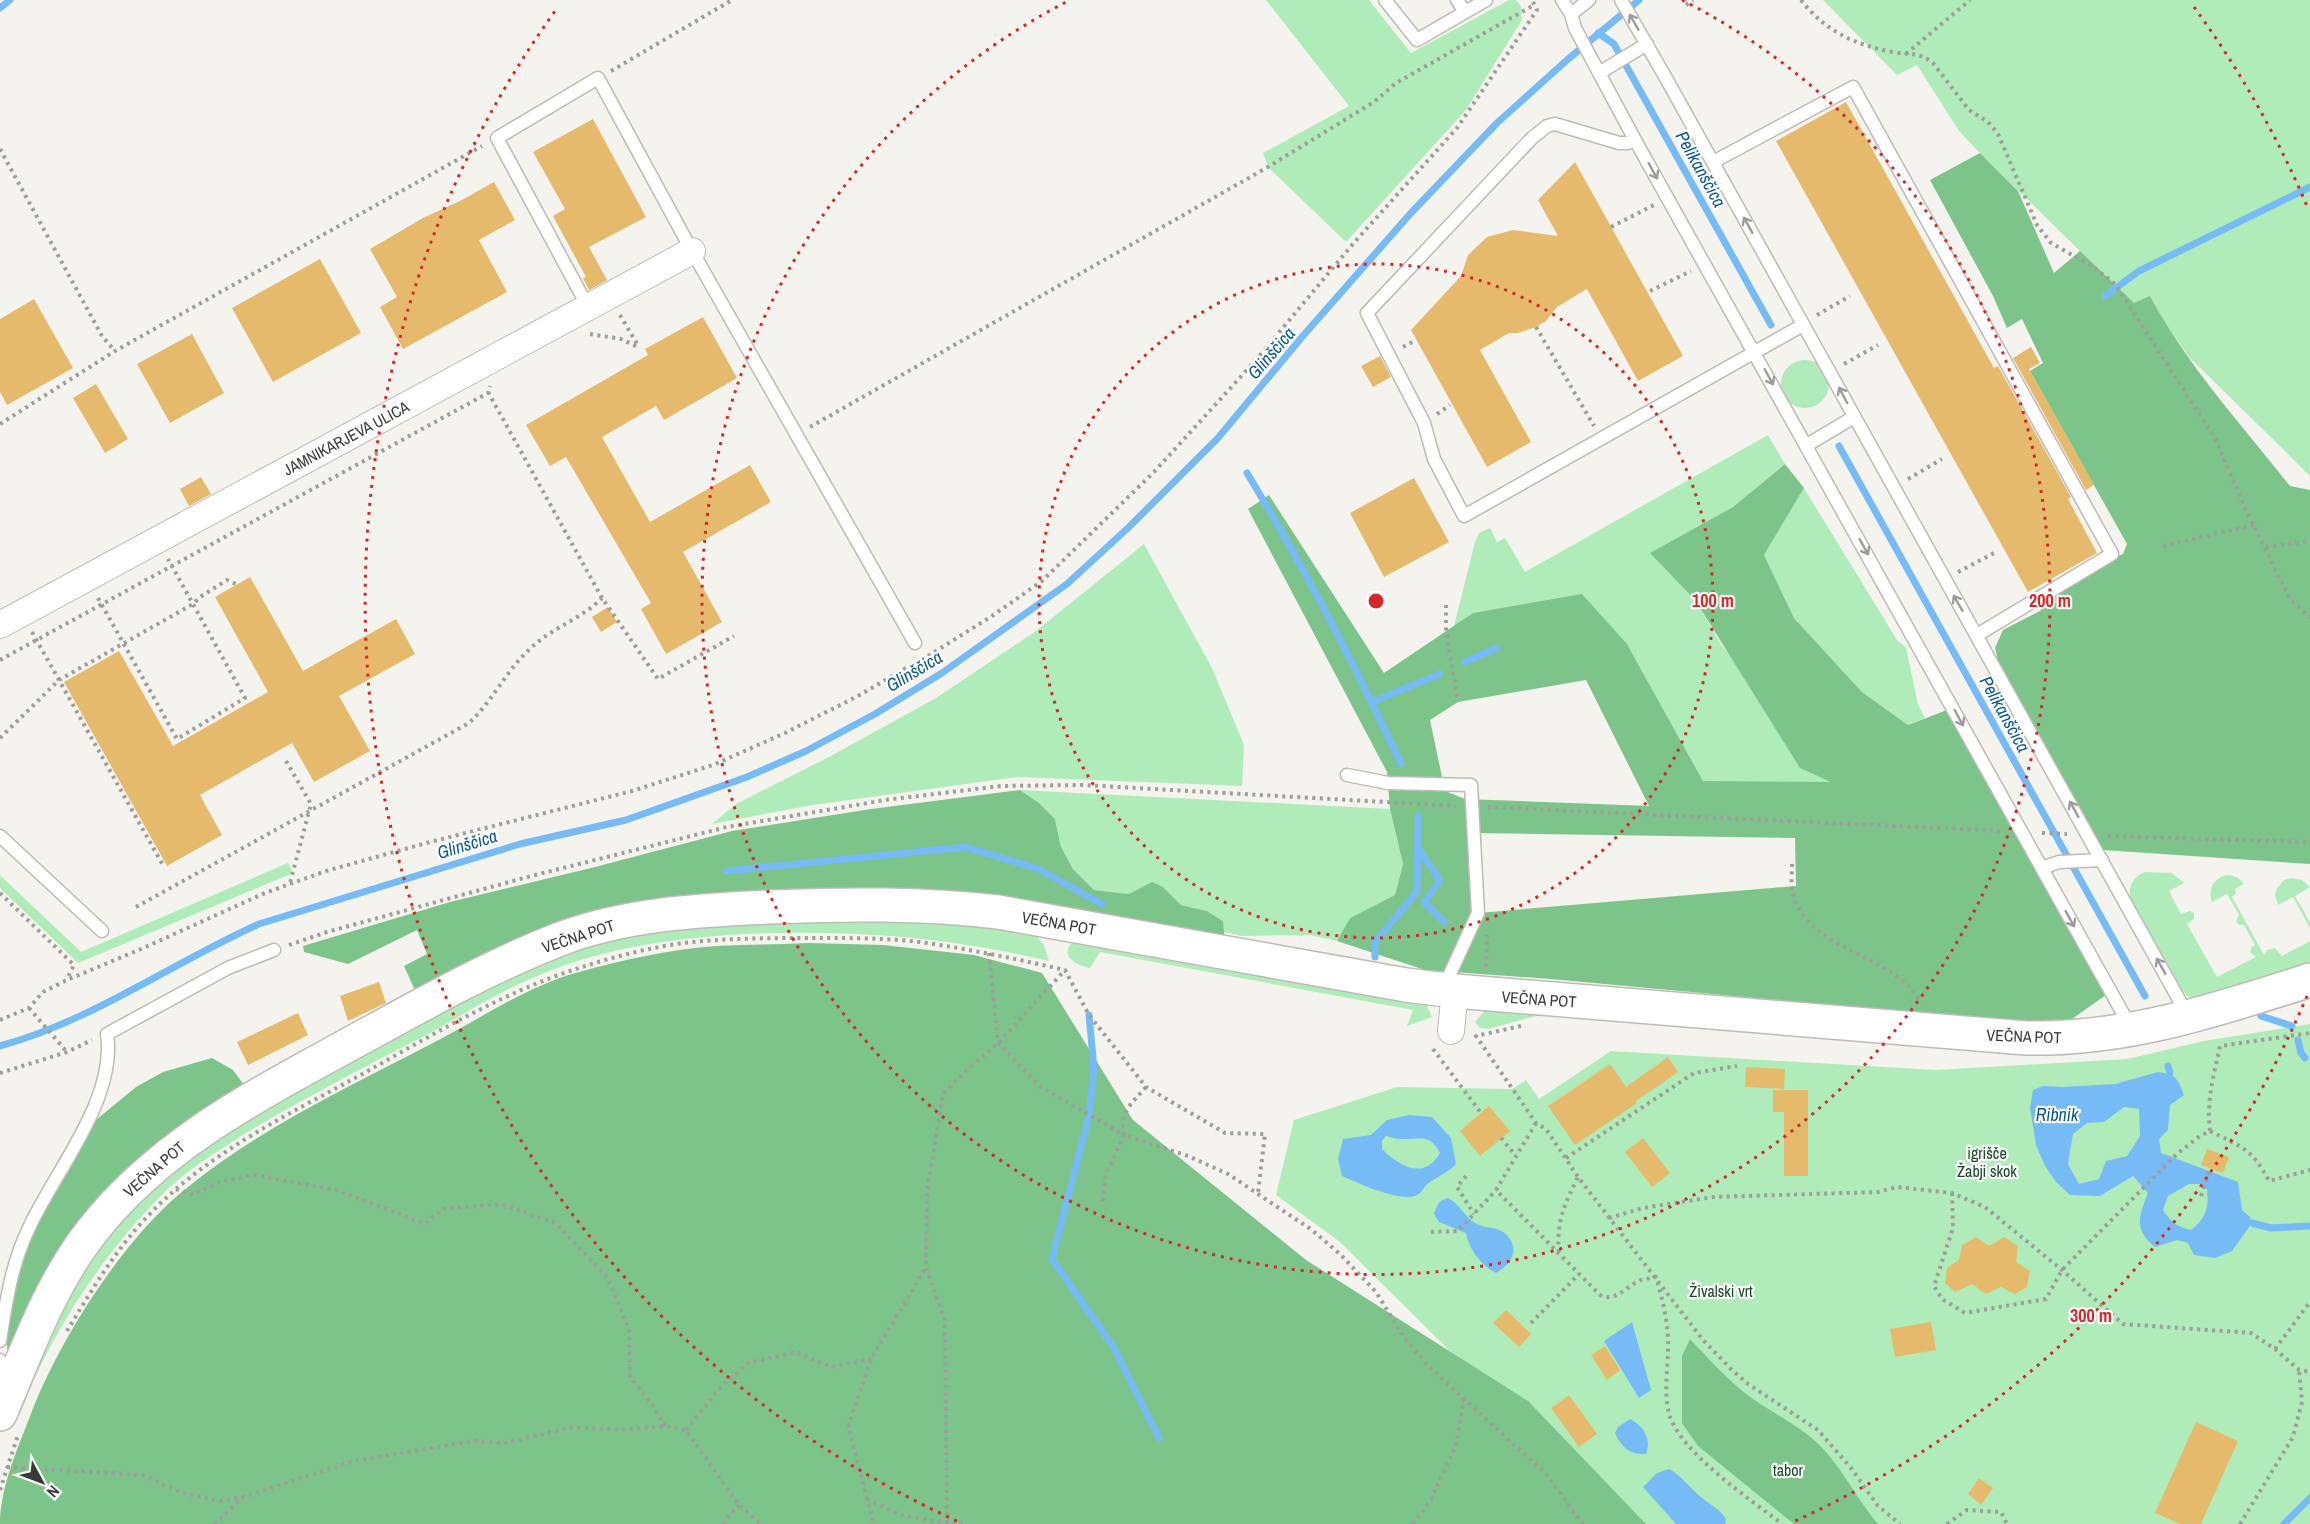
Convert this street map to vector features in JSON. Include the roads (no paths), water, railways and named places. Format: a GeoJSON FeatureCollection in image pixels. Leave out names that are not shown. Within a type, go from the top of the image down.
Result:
{"type":"FeatureCollection","features":[{"type":"Feature","properties":{"kind":"main road","name":"VEČNA POT"},"geometry":{"type":"LineString","coordinates":[[10,1411],[47,1303],[67,1266],[93,1230],[123,1196],[157,1164],[199,1130],[254,1096],[508,962],[562,938],[604,926],[674,914],[740,908],[885,904],[945,905],[998,912],[1448,991],[2026,1038],[2062,1039],[2132,1030],[2190,1017],[2310,980]]}},
{"type":"Feature","properties":{"kind":"street","name":"JAMNIKARJEVA ULICA"},"geometry":{"type":"LineString","coordinates":[[11,619],[157,540],[483,376],[598,301],[692,251]]}},
{"type":"Feature","properties":{"kind":"street"},"geometry":{"type":"LineString","coordinates":[[1448,991],[1451,1031]]}},
{"type":"Feature","properties":{"kind":"lane"},"geometry":{"type":"LineString","coordinates":[[1385,0],[1417,40],[1485,0]]}},
{"type":"Feature","properties":{"kind":"lane"},"geometry":{"type":"LineString","coordinates":[[1457,0],[1465,12]]}},
{"type":"Feature","properties":{"kind":"lane"},"geometry":{"type":"LineString","coordinates":[[1562,0],[1635,140],[2028,832],[2042,868],[2132,1030]]}},
{"type":"Feature","properties":{"kind":"lane"},"geometry":{"type":"LineString","coordinates":[[1570,14],[1589,0]]}},
{"type":"Feature","properties":{"kind":"lane"},"geometry":{"type":"LineString","coordinates":[[1621,0],[1977,635],[2082,835],[2099,860],[2190,1017]]}},
{"type":"Feature","properties":{"kind":"lane"},"geometry":{"type":"LineString","coordinates":[[1599,74],[1647,44]]}},
{"type":"Feature","properties":{"kind":"lane"},"geometry":{"type":"LineString","coordinates":[[598,301],[496,138],[598,78],[692,251],[915,643]]}},
{"type":"Feature","properties":{"kind":"lane"},"geometry":{"type":"LineString","coordinates":[[1713,162],[1853,87],[2112,554],[1977,635]]}},
{"type":"Feature","properties":{"kind":"lane"},"geometry":{"type":"LineString","coordinates":[[1635,140],[1619,143],[1556,124],[1547,126],[1532,138],[1367,313],[1424,423],[1434,459],[1464,516],[1803,325]]}},
{"type":"Feature","properties":{"kind":"lane"},"geometry":{"type":"LineString","coordinates":[[1807,445],[1854,417]]}},
{"type":"Feature","properties":{"kind":"lane"},"geometry":{"type":"LineString","coordinates":[[1347,775],[1388,783],[1471,785],[1478,914],[1448,991]]}},
{"type":"Feature","properties":{"kind":"lane"},"geometry":{"type":"LineString","coordinates":[[0,836],[102,931]]}},
{"type":"Feature","properties":{"kind":"lane"},"geometry":{"type":"LineString","coordinates":[[2042,868],[2059,862],[2099,860]]}},
{"type":"Feature","properties":{"kind":"lane"},"geometry":{"type":"LineString","coordinates":[[0,1341],[13,1266],[28,1229],[88,1120],[106,1076],[110,1052],[107,1034],[228,968],[274,950]]}},
{"type":"Feature","properties":{"kind":"lane"},"geometry":{"type":"LineString","coordinates":[[0,1360],[10,1411]]}},
{"type":"Feature","properties":{"kind":"water","name":"Ribnik"},"geometry":{"type":"Polygon","coordinates":[[[2158,1072],[2169,1074],[2178,1081],[2184,1095],[2170,1105],[2168,1130],[2159,1139],[2161,1153],[2238,1182],[2242,1210],[2250,1217],[2252,1223],[2232,1251],[2215,1258],[2194,1255],[2188,1243],[2177,1240],[2155,1247],[2143,1234],[2140,1222],[2140,1215],[2148,1193],[2133,1176],[2100,1196],[2070,1195],[2056,1182],[2045,1166],[2036,1145],[2030,1108],[2033,1090],[2043,1086],[2115,1084],[2158,1072]],[[2124,1107],[2104,1122],[2087,1123],[2073,1134],[2068,1164],[2079,1184],[2099,1179],[2106,1161],[2127,1156],[2140,1136],[2139,1109],[2124,1107]],[[2189,1184],[2168,1196],[2163,1210],[2175,1223],[2191,1230],[2203,1217],[2208,1195],[2207,1189],[2201,1184],[2189,1184]]]}},
{"type":"Feature","properties":{"kind":"water"},"geometry":{"type":"Polygon","coordinates":[[[1409,1115],[1432,1117],[1451,1138],[1456,1164],[1427,1184],[1419,1194],[1412,1197],[1381,1192],[1342,1176],[1338,1159],[1343,1139],[1371,1135],[1387,1120],[1409,1115]],[[1386,1136],[1382,1141],[1382,1149],[1396,1161],[1411,1168],[1427,1167],[1440,1153],[1428,1140],[1386,1136]]]}},
{"type":"Feature","properties":{"kind":"water"},"geometry":{"type":"Polygon","coordinates":[[[1448,1198],[1475,1223],[1500,1230],[1509,1237],[1513,1255],[1502,1270],[1496,1273],[1481,1261],[1473,1251],[1466,1233],[1439,1222],[1434,1214],[1435,1211],[1440,1202],[1448,1198]]]}},
{"type":"Feature","properties":{"kind":"water"},"geometry":{"type":"Polygon","coordinates":[[[1632,1322],[1651,1390],[1639,1398],[1604,1341],[1632,1322]]]}},
{"type":"Feature","properties":{"kind":"water"},"geometry":{"type":"Polygon","coordinates":[[[1630,1419],[1645,1433],[1648,1443],[1646,1454],[1635,1453],[1627,1449],[1615,1433],[1618,1427],[1630,1419]]]}},
{"type":"Feature","properties":{"kind":"water"},"geometry":{"type":"Polygon","coordinates":[[[1669,1469],[1720,1512],[1726,1519],[1725,1524],[1676,1524],[1643,1487],[1657,1473],[1669,1469]]]}},
{"type":"Feature","properties":{"kind":"waterway"},"geometry":{"type":"LineString","coordinates":[[0,8],[10,0]]}},
{"type":"Feature","properties":{"kind":"waterway","name":"Glinščica"},"geometry":{"type":"LineString","coordinates":[[0,1046],[34,1035],[99,1007],[259,924],[520,844],[626,820],[747,777],[806,751],[875,714],[942,673],[1067,584],[1129,527],[1218,438],[1302,337],[1410,214],[1497,123],[1639,0]]}},
{"type":"Feature","properties":{"kind":"waterway","name":"Pelikanščica"},"geometry":{"type":"LineString","coordinates":[[1598,33],[1614,44],[1771,325]]}},
{"type":"Feature","properties":{"kind":"waterway"},"geometry":{"type":"LineString","coordinates":[[2105,296],[2139,271],[2310,187]]}},
{"type":"Feature","properties":{"kind":"waterway","name":"Pelikanščica"},"geometry":{"type":"LineString","coordinates":[[1839,446],[2145,996]]}},
{"type":"Feature","properties":{"kind":"waterway"},"geometry":{"type":"LineString","coordinates":[[1247,473],[1328,617],[1401,764]]}},
{"type":"Feature","properties":{"kind":"waterway"},"geometry":{"type":"LineString","coordinates":[[1465,662],[1497,648]]}},
{"type":"Feature","properties":{"kind":"waterway"},"geometry":{"type":"LineString","coordinates":[[1372,702],[1440,674]]}},
{"type":"Feature","properties":{"kind":"waterway"},"geometry":{"type":"LineString","coordinates":[[1375,957],[1375,942],[1417,892],[1418,816]]}},
{"type":"Feature","properties":{"kind":"waterway"},"geometry":{"type":"LineString","coordinates":[[727,871],[966,847],[1038,869],[1102,904]]}},
{"type":"Feature","properties":{"kind":"waterway"},"geometry":{"type":"LineString","coordinates":[[1418,848],[1440,881],[1424,902],[1444,922]]}},
{"type":"Feature","properties":{"kind":"waterway"},"geometry":{"type":"LineString","coordinates":[[1089,1015],[1094,1068],[1089,1116],[1052,1259],[1114,1348],[1159,1438]]}},
{"type":"Feature","properties":{"kind":"waterway"},"geometry":{"type":"LineString","coordinates":[[2261,1016],[2292,1026]]}},
{"type":"Feature","properties":{"kind":"waterway"},"geometry":{"type":"LineString","coordinates":[[2298,1040],[2301,1053],[2305,1058]]}},
{"type":"Feature","properties":{"kind":"waterway","name":"Pelikanščica"},"geometry":{"type":"LineString","coordinates":[[2168,1066],[2170,1073]]}},
{"type":"Feature","properties":{"kind":"waterway"},"geometry":{"type":"LineString","coordinates":[[2252,1223],[2271,1228],[2310,1226]]}},
{"type":"Feature","properties":{"kind":"waterway"},"geometry":{"type":"LineString","coordinates":[[2284,1524],[2310,1498]]}},
{"type":"Feature","properties":{"kind":"park label","name":"igrišče Žabji skok"},"geometry":{"type":"Point","coordinates":[1987,1162]}},
{"type":"Feature","properties":{"kind":"park label","name":"Živalski vrt"},"geometry":{"type":"Point","coordinates":[1721,1291]}},
{"type":"Feature","properties":{"kind":"park label","name":"tabor"},"geometry":{"type":"Point","coordinates":[1788,1470]}}]}
